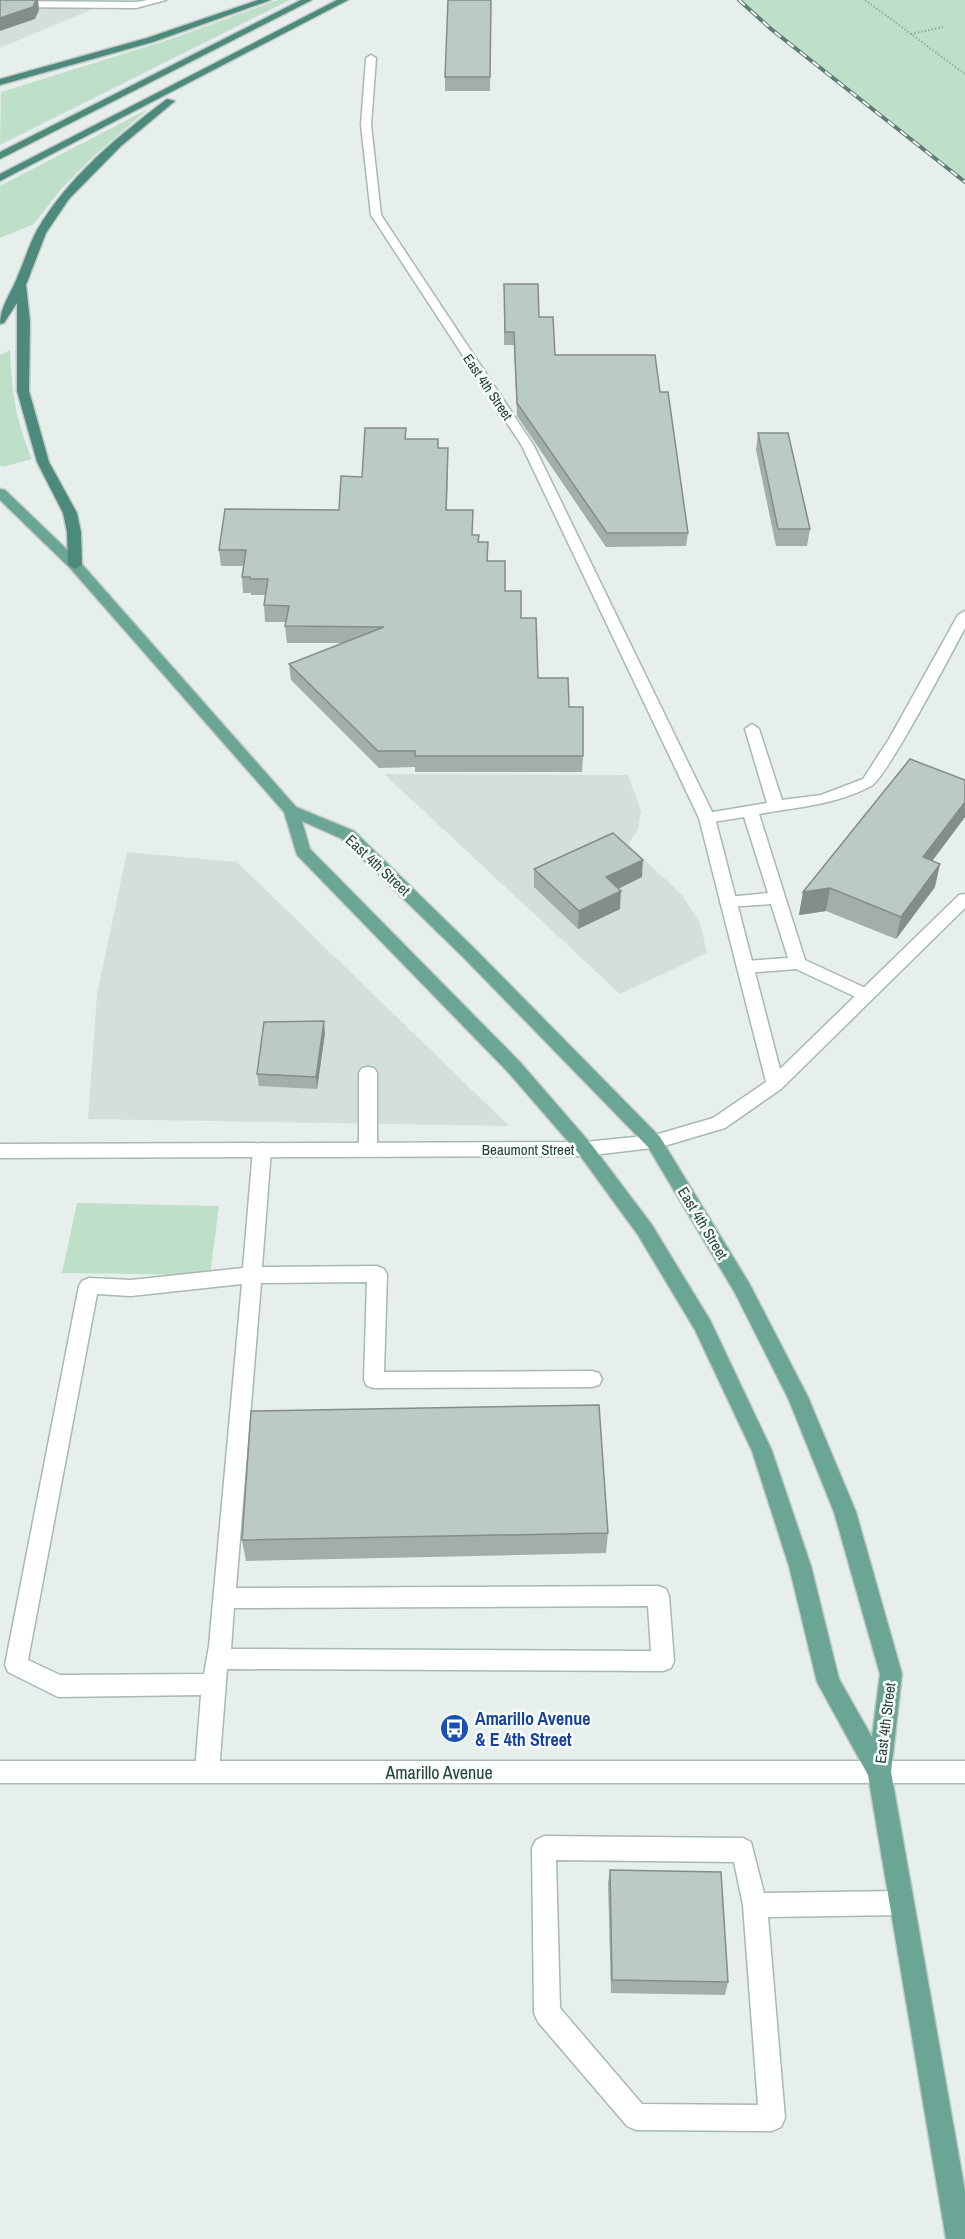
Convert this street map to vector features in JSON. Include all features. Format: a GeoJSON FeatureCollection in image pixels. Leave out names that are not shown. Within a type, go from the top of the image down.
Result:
{"type":"FeatureCollection","features":[{"type":"Feature","properties":{"kind":"highway"},"geometry":{"type":"LineString","coordinates":[[0,82],[150,40],[267,0]]}},
{"type":"Feature","properties":{"kind":"highway"},"geometry":{"type":"LineString","coordinates":[[0,156],[308,0]]}},
{"type":"Feature","properties":{"kind":"highway"},"geometry":{"type":"LineString","coordinates":[[0,178],[344,0]]}},
{"type":"Feature","properties":{"kind":"highway"},"geometry":{"type":"LineString","coordinates":[[0,321],[21,286],[42,232],[61,203],[150,115],[210,70]]}},
{"type":"Feature","properties":{"kind":"highway"},"geometry":{"type":"LineString","coordinates":[[21,286],[24,321],[22,342],[24,391],[43,462],[70,513],[74,532],[75,565]]}},
{"type":"Feature","properties":{"kind":"main road","name":"East 4th Street"},"geometry":{"type":"LineString","coordinates":[[0,493],[75,565],[291,811],[303,852],[514,1067],[585,1149],[645,1230],[704,1326],[762,1450],[800,1566],[828,1682],[879,1772]]}},
{"type":"Feature","properties":{"kind":"main road","name":"East 4th Street"},"geometry":{"type":"LineString","coordinates":[[291,811],[348,835],[470,954],[654,1142],[742,1288],[798,1397],[845,1512],[891,1674],[879,1772],[960,2239]]}},
{"type":"Feature","properties":{"kind":"street"},"geometry":{"type":"LineString","coordinates":[[0,4],[136,4],[162,0]]}},
{"type":"Feature","properties":{"kind":"street","name":"East 4th Street"},"geometry":{"type":"LineString","coordinates":[[371,58],[366,125],[376,215],[528,446],[707,818],[776,1084]]}},
{"type":"Feature","properties":{"kind":"street"},"geometry":{"type":"LineString","coordinates":[[707,818],[824,799],[868,782],[896,739],[965,615]]}},
{"type":"Feature","properties":{"kind":"street"},"geometry":{"type":"LineString","coordinates":[[752,729],[776,806]]}},
{"type":"Feature","properties":{"kind":"street"},"geometry":{"type":"LineString","coordinates":[[750,810],[798,963]]}},
{"type":"Feature","properties":{"kind":"street"},"geometry":{"type":"LineString","coordinates":[[728,902],[777,898]]}},
{"type":"Feature","properties":{"kind":"street","name":"Beaumont Street"},"geometry":{"type":"LineString","coordinates":[[0,1151],[585,1149],[654,1142],[719,1123],[776,1084],[965,899]]}},
{"type":"Feature","properties":{"kind":"street"},"geometry":{"type":"LineString","coordinates":[[745,967],[798,963],[867,995]]}},
{"type":"Feature","properties":{"kind":"street"},"geometry":{"type":"LineString","coordinates":[[368,1073],[368,1150]]}},
{"type":"Feature","properties":{"kind":"street"},"geometry":{"type":"LineString","coordinates":[[207,1771],[213,1684],[225,1598],[262,1150]]}},
{"type":"Feature","properties":{"kind":"street"},"geometry":{"type":"LineString","coordinates":[[213,1684],[58,1686],[15,1665],[89,1286],[131,1288],[252,1275],[377,1274],[374,1380],[592,1379]]}},
{"type":"Feature","properties":{"kind":"street"},"geometry":{"type":"LineString","coordinates":[[218,1659],[663,1661],[658,1596],[225,1598]]}},
{"type":"Feature","properties":{"kind":"street","name":"Amarillo Avenue"},"geometry":{"type":"LineString","coordinates":[[0,1772],[965,1772]]}},
{"type":"Feature","properties":{"kind":"street"},"geometry":{"type":"LineString","coordinates":[[544,1848],[743,1850],[755,1905],[772,2118],[636,2117],[547,2013],[544,1848]]}},
{"type":"Feature","properties":{"kind":"street"},"geometry":{"type":"LineString","coordinates":[[755,1905],[901,1903]]}},
{"type":"Feature","properties":{"kind":"path"},"geometry":{"type":"LineString","coordinates":[[865,0],[965,74]]}},
{"type":"Feature","properties":{"kind":"path"},"geometry":{"type":"LineString","coordinates":[[910,34],[943,27]]}},
{"type":"Feature","properties":{"kind":"shaded area"},"geometry":{"type":"Polygon","coordinates":[[[0,0],[114,0],[0,48],[0,0]]]}},
{"type":"Feature","properties":{"kind":"shaded area"},"geometry":{"type":"Polygon","coordinates":[[[384,774],[628,775],[641,811],[638,829],[628,844],[682,895],[700,923],[707,953],[620,994],[384,774]]]}},
{"type":"Feature","properties":{"kind":"shaded area"},"geometry":{"type":"Polygon","coordinates":[[[127,852],[237,862],[509,1126],[88,1119],[97,994],[127,852]]]}},
{"type":"Feature","properties":{"kind":"green space"},"geometry":{"type":"Polygon","coordinates":[[[278,0],[290,0],[0,145],[1,92],[171,39],[278,0]]]}},
{"type":"Feature","properties":{"kind":"green space"},"geometry":{"type":"Polygon","coordinates":[[[739,0],[965,0],[965,182],[771,29],[739,0]]]}},
{"type":"Feature","properties":{"kind":"green space"},"geometry":{"type":"Polygon","coordinates":[[[148,109],[95,155],[61,189],[34,224],[0,238],[0,186],[148,109]]]}},
{"type":"Feature","properties":{"kind":"green space"},"geometry":{"type":"Polygon","coordinates":[[[10,350],[15,405],[32,459],[2,467],[0,465],[0,355],[10,350]]]}},
{"type":"Feature","properties":{"kind":"green space"},"geometry":{"type":"Polygon","coordinates":[[[77,1203],[219,1206],[210,1275],[62,1273],[77,1203]]]}},
{"type":"Feature","properties":{"kind":"building"},"geometry":{"type":"Polygon","coordinates":[[[0,0],[36,0],[33,7],[0,18],[0,0]]]}},
{"type":"Feature","properties":{"kind":"building"},"geometry":{"type":"Polygon","coordinates":[[[448,0],[491,0],[490,77],[445,77],[448,0]]]}},
{"type":"Feature","properties":{"kind":"building"},"geometry":{"type":"Polygon","coordinates":[[[504,284],[538,284],[539,317],[553,317],[555,355],[655,355],[660,392],[668,392],[688,533],[607,533],[517,403],[514,332],[505,332],[504,284]]]}},
{"type":"Feature","properties":{"kind":"building"},"geometry":{"type":"Polygon","coordinates":[[[365,428],[406,428],[405,439],[438,439],[438,448],[448,448],[446,510],[473,510],[472,535],[479,535],[478,542],[488,542],[487,561],[505,561],[505,591],[521,591],[521,618],[536,618],[538,678],[568,678],[569,707],[583,707],[583,756],[415,756],[415,751],[378,751],[289,664],[384,627],[285,626],[289,606],[264,605],[268,579],[242,577],[246,550],[219,550],[225,509],[339,510],[341,476],[362,477],[365,428]]]}},
{"type":"Feature","properties":{"kind":"building"},"geometry":{"type":"Polygon","coordinates":[[[758,433],[788,433],[810,529],[778,529],[758,433]]]}},
{"type":"Feature","properties":{"kind":"building"},"geometry":{"type":"Polygon","coordinates":[[[910,759],[965,780],[965,802],[923,857],[940,864],[901,917],[830,888],[803,892],[910,759]]]}},
{"type":"Feature","properties":{"kind":"building"},"geometry":{"type":"Polygon","coordinates":[[[613,833],[643,860],[606,877],[621,891],[579,911],[534,869],[613,833]]]}},
{"type":"Feature","properties":{"kind":"building"},"geometry":{"type":"Polygon","coordinates":[[[324,1021],[316,1077],[257,1074],[264,1022],[324,1021]]]}},
{"type":"Feature","properties":{"kind":"building"},"geometry":{"type":"Polygon","coordinates":[[[599,1405],[608,1533],[242,1540],[251,1411],[599,1405]]]}},
{"type":"Feature","properties":{"kind":"building"},"geometry":{"type":"Polygon","coordinates":[[[610,1870],[721,1872],[728,1982],[612,1980],[610,1870]]]}},
{"type":"Feature","properties":{"kind":"railway"},"geometry":{"type":"LineString","coordinates":[[739,0],[771,29],[965,182]]}},
{"type":"Feature","properties":{"kind":"place","name":"Amarillo Avenue & E 4th Street"},"geometry":{"type":"Point","coordinates":[454,1728]}}]}
